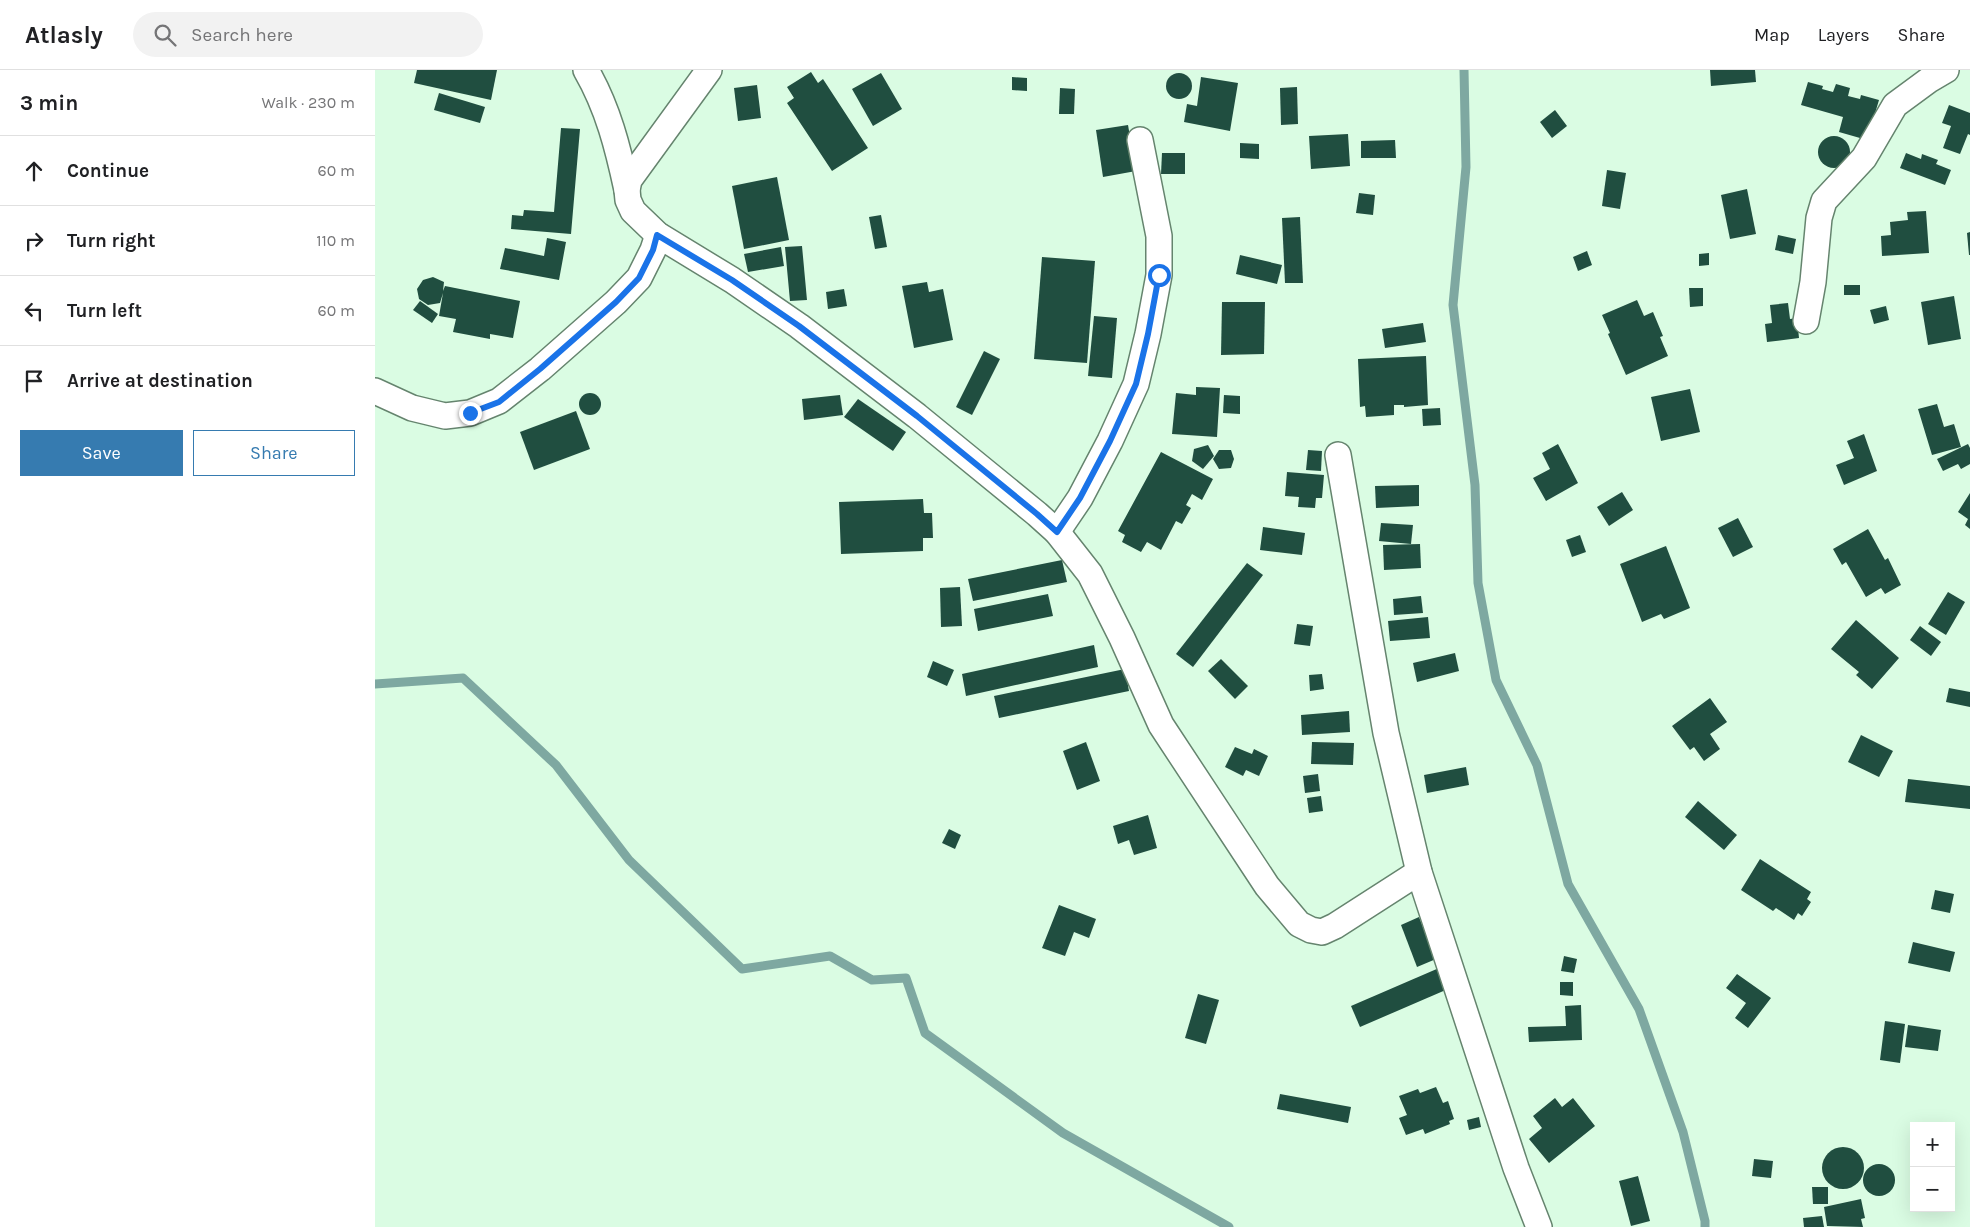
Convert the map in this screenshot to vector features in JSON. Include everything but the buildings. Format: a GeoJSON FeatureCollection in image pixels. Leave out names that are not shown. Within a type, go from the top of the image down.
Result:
{"type":"FeatureCollection","features":[{"type":"Feature","properties":{"kind":"street"},"geometry":{"type":"LineString","coordinates":[[586,70],[604,107],[615,136],[628,200],[633,211],[657,235],[732,280],[799,326],[924,422],[1057,532],[1090,574],[1122,638],[1161,725],[1267,886],[1299,924],[1311,930],[1322,932],[1335,926],[1419,872]]}},
{"type":"Feature","properties":{"kind":"street"},"geometry":{"type":"LineString","coordinates":[[627,190],[629,180],[635,170],[709,70]]}},
{"type":"Feature","properties":{"kind":"street"},"geometry":{"type":"LineString","coordinates":[[1806,322],[1813,282],[1819,218],[1824,201],[1864,158],[1895,106],[1929,80],[1946,70]]}},
{"type":"Feature","properties":{"kind":"street"},"geometry":{"type":"LineString","coordinates":[[1057,532],[1080,498],[1114,433],[1136,384],[1148,334],[1159,275],[1159,236],[1140,140]]}},
{"type":"Feature","properties":{"kind":"street"},"geometry":{"type":"LineString","coordinates":[[375,391],[412,408],[445,416],[470,413],[499,402],[540,369],[628,290],[639,278],[647,263],[657,235]]}},
{"type":"Feature","properties":{"kind":"street"},"geometry":{"type":"LineString","coordinates":[[1338,455],[1386,733],[1419,872],[1516,1168],[1539,1227]]}},
{"type":"Feature","properties":{"kind":"waterway"},"geometry":{"type":"LineString","coordinates":[[1464,70],[1466,167],[1453,305],[1475,485],[1478,583],[1496,680],[1537,765],[1568,884],[1639,1009],[1683,1132],[1705,1227]]}},
{"type":"Feature","properties":{"kind":"waterway"},"geometry":{"type":"LineString","coordinates":[[375,684],[463,678],[556,765],[629,860],[742,969],[830,956],[872,980],[906,978],[925,1033],[1063,1133],[1229,1227]]}},
{"type":"Feature","properties":{"kind":"route"},"geometry":{"type":"LineString","coordinates":[[470,413],[499,402],[540,369],[616,302],[639,278],[653,250],[657,235],[732,280],[799,326],[917,416],[1057,532],[1080,498],[1110,441],[1136,384],[1159,275]]}}]}
